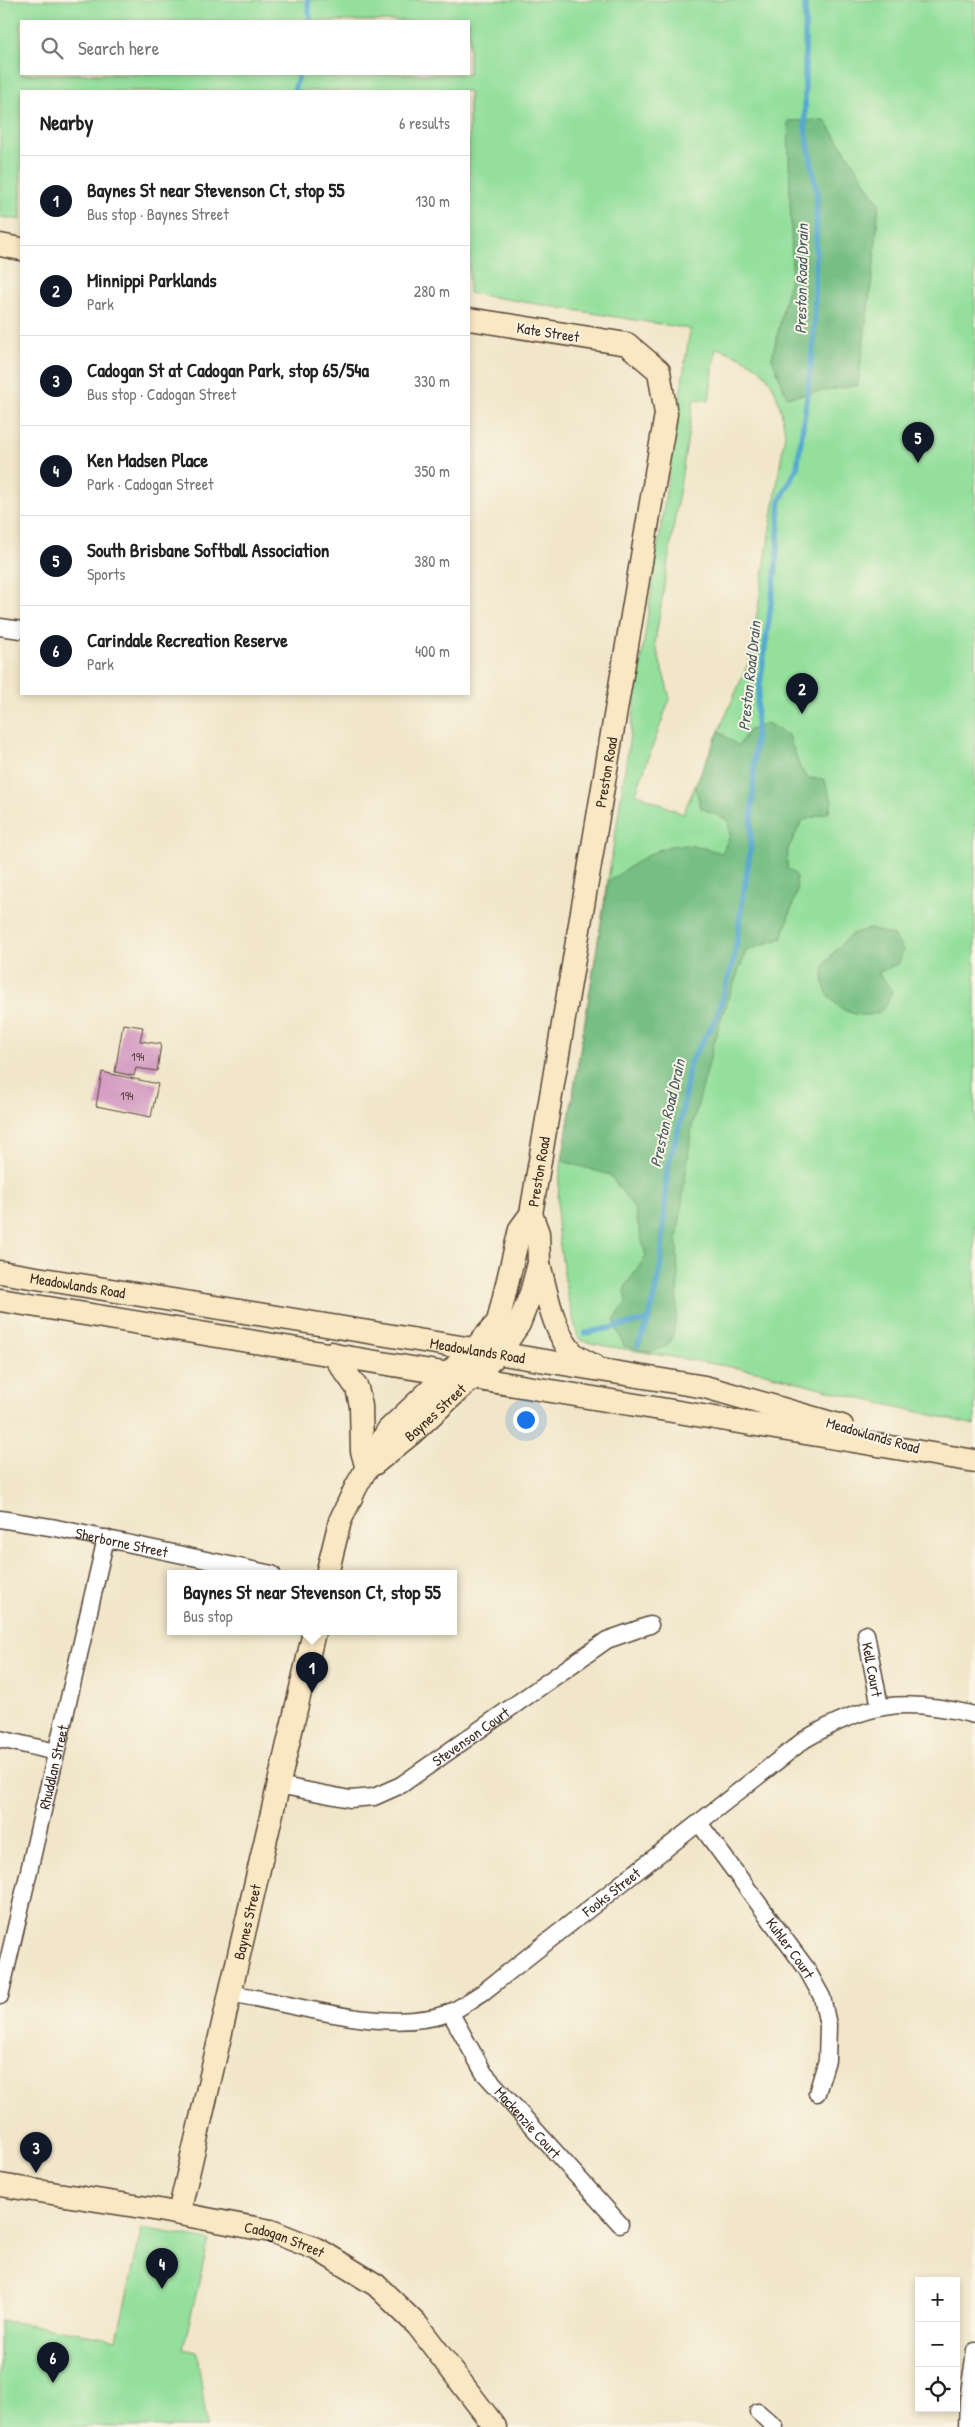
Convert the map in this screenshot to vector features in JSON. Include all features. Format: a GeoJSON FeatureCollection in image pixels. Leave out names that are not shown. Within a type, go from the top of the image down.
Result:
{"type":"FeatureCollection","features":[{"type":"Feature","properties":{"kind":"street"},"geometry":{"type":"LineString","coordinates":[[0,245],[20,249]]}},
{"type":"Feature","properties":{"kind":"street","name":"Kate Street"},"geometry":{"type":"LineString","coordinates":[[470,319],[627,344]]}},
{"type":"Feature","properties":{"kind":"street","name":"Preston Road"},"geometry":{"type":"LineString","coordinates":[[475,1348],[498,1322],[520,1229],[531,1214],[666,414],[659,371],[627,344]]}},
{"type":"Feature","properties":{"kind":"street"},"geometry":{"type":"LineString","coordinates":[[0,627],[20,630]]}},
{"type":"Feature","properties":{"kind":"street","name":"Preston Road"},"geometry":{"type":"LineString","coordinates":[[500,1352],[523,1316],[539,1263],[538,1232],[531,1214]]}},
{"type":"Feature","properties":{"kind":"street"},"geometry":{"type":"LineString","coordinates":[[539,1263],[556,1323],[564,1341],[574,1354],[600,1370]]}},
{"type":"Feature","properties":{"kind":"street","name":"Meadowlands Road"},"geometry":{"type":"LineString","coordinates":[[0,1272],[500,1352],[705,1387],[948,1456]]}},
{"type":"Feature","properties":{"kind":"street","name":"Meadowlands Road"},"geometry":{"type":"LineString","coordinates":[[0,1300],[448,1372],[975,1461]]}},
{"type":"Feature","properties":{"kind":"street","name":"Baynes Street"},"geometry":{"type":"LineString","coordinates":[[328,1570],[340,1521],[356,1486],[388,1430],[475,1348]]}},
{"type":"Feature","properties":{"kind":"street","name":"Baynes Street"},"geometry":{"type":"LineString","coordinates":[[367,1469],[411,1434],[500,1352]]}},
{"type":"Feature","properties":{"kind":"street"},"geometry":{"type":"LineString","coordinates":[[332,1353],[357,1388],[361,1406],[362,1450],[367,1469]]}},
{"type":"Feature","properties":{"kind":"street","name":"Sherborne Street"},"geometry":{"type":"LineString","coordinates":[[0,1519],[106,1538],[254,1570]]}},
{"type":"Feature","properties":{"kind":"street","name":"Rhuddlan Street"},"geometry":{"type":"LineString","coordinates":[[0,1996],[4,1965],[106,1538]]}},
{"type":"Feature","properties":{"kind":"street","name":"Stevenson Court"},"geometry":{"type":"LineString","coordinates":[[278,1784],[350,1799],[374,1797],[401,1784],[607,1640],[650,1625]]}},
{"type":"Feature","properties":{"kind":"street","name":"Kell Court"},"geometry":{"type":"LineString","coordinates":[[866,1634],[880,1707]]}},
{"type":"Feature","properties":{"kind":"street","name":"Baynes Street"},"geometry":{"type":"LineString","coordinates":[[179,2213],[313,1635]]}},
{"type":"Feature","properties":{"kind":"street","name":"Fooks Street"},"geometry":{"type":"LineString","coordinates":[[230,1993],[367,2020],[410,2020],[450,2012],[482,1993],[804,1740],[831,1724],[856,1713],[880,1707],[939,1707],[975,1715]]}},
{"type":"Feature","properties":{"kind":"street"},"geometry":{"type":"LineString","coordinates":[[0,1739],[56,1752]]}},
{"type":"Feature","properties":{"kind":"street","name":"Kuhler Court"},"geometry":{"type":"LineString","coordinates":[[699,1823],[806,1968],[822,1997],[828,2025],[827,2060],[817,2093]]}},
{"type":"Feature","properties":{"kind":"street","name":"Mackenzie Court"},"geometry":{"type":"LineString","coordinates":[[450,2012],[484,2073],[620,2224]]}},
{"type":"Feature","properties":{"kind":"street","name":"Cadogan Street"},"geometry":{"type":"LineString","coordinates":[[0,2185],[179,2213],[272,2231],[319,2250],[376,2285],[418,2326],[495,2427]]}},
{"type":"Feature","properties":{"kind":"street"},"geometry":{"type":"LineString","coordinates":[[967,2427],[968,2400],[975,2351]]}},
{"type":"Feature","properties":{"kind":"street"},"geometry":{"type":"LineString","coordinates":[[758,2412],[774,2427]]}},
{"type":"Feature","properties":{"kind":"green space"},"geometry":{"type":"Polygon","coordinates":[[[0,0],[975,0],[975,1425],[854,1397],[761,1372],[583,1341],[578,1337],[567,1295],[557,1225],[559,1180],[617,824],[690,329],[470,293],[470,90],[20,90],[20,220],[0,217],[0,0]],[[716,348],[709,401],[694,399],[655,643],[670,698],[636,793],[683,814],[750,659],[785,433],[778,400],[767,377],[759,368],[734,354],[716,348]]]}},
{"type":"Feature","properties":{"kind":"green space"},"geometry":{"type":"Polygon","coordinates":[[[825,120],[879,203],[874,263],[858,385],[787,397],[772,358],[792,269],[788,121],[825,120]]]}},
{"type":"Feature","properties":{"kind":"green space"},"geometry":{"type":"Polygon","coordinates":[[[767,723],[789,736],[800,768],[808,778],[824,779],[832,801],[829,812],[802,821],[788,849],[787,868],[796,875],[797,891],[782,938],[746,951],[720,1021],[692,1127],[677,1240],[678,1283],[673,1335],[667,1346],[650,1352],[624,1346],[614,1321],[626,1302],[625,1287],[646,1256],[634,1208],[610,1175],[562,1161],[608,882],[652,853],[672,846],[690,846],[722,853],[730,836],[728,820],[701,808],[695,786],[719,731],[738,746],[748,731],[767,723]]]}},
{"type":"Feature","properties":{"kind":"green space"},"geometry":{"type":"Polygon","coordinates":[[[870,929],[893,935],[903,950],[899,963],[878,973],[892,990],[886,1005],[879,1012],[859,1015],[840,1008],[833,1001],[827,993],[823,970],[836,950],[848,938],[870,929]]]}},
{"type":"Feature","properties":{"kind":"green space"},"geometry":{"type":"Polygon","coordinates":[[[142,2228],[209,2240],[183,2349],[197,2352],[207,2427],[0,2427],[0,2320],[117,2339],[142,2228]]]}},
{"type":"Feature","properties":{"kind":"building"},"geometry":{"type":"Polygon","coordinates":[[[123,1024],[143,1027],[140,1041],[161,1044],[157,1071],[136,1068],[134,1076],[115,1072],[123,1024]]]}},
{"type":"Feature","properties":{"kind":"building"},"geometry":{"type":"Polygon","coordinates":[[[102,1072],[158,1084],[151,1117],[96,1106],[102,1072]]]}},
{"type":"Feature","properties":{"kind":"waterway"},"geometry":{"type":"LineString","coordinates":[[308,0],[310,20]]}},
{"type":"Feature","properties":{"kind":"waterway","name":"Preston Road Drain"},"geometry":{"type":"LineString","coordinates":[[638,1345],[649,1320],[661,1265],[667,1170],[681,1119],[690,1062],[716,1019],[734,959],[750,852],[757,706],[777,560],[780,501],[797,468],[807,398],[814,336],[817,195],[805,126],[805,0]]}},
{"type":"Feature","properties":{"kind":"waterway"},"geometry":{"type":"LineString","coordinates":[[294,90],[299,75]]}},
{"type":"Feature","properties":{"kind":"waterway"},"geometry":{"type":"LineString","coordinates":[[585,1333],[649,1320]]}},
{"type":"Feature","properties":{"kind":"place","name":"South Brisbane Softball Association"},"geometry":{"type":"Point","coordinates":[918,463]}},
{"type":"Feature","properties":{"kind":"place","name":"Minnippi Parklands"},"geometry":{"type":"Point","coordinates":[802,714]}},
{"type":"Feature","properties":{"kind":"place","name":"Baynes St near Stevenson Ct, stop 55"},"geometry":{"type":"Point","coordinates":[312,1693]}},
{"type":"Feature","properties":{"kind":"place","name":"Cadogan St at Cadogan Park, stop 65/54a"},"geometry":{"type":"Point","coordinates":[36,2173]}},
{"type":"Feature","properties":{"kind":"place","name":"Ken Madsen Place"},"geometry":{"type":"Point","coordinates":[162,2289]}},
{"type":"Feature","properties":{"kind":"place","name":"Carindale Recreation Reserve"},"geometry":{"type":"Point","coordinates":[53,2383]}}]}
